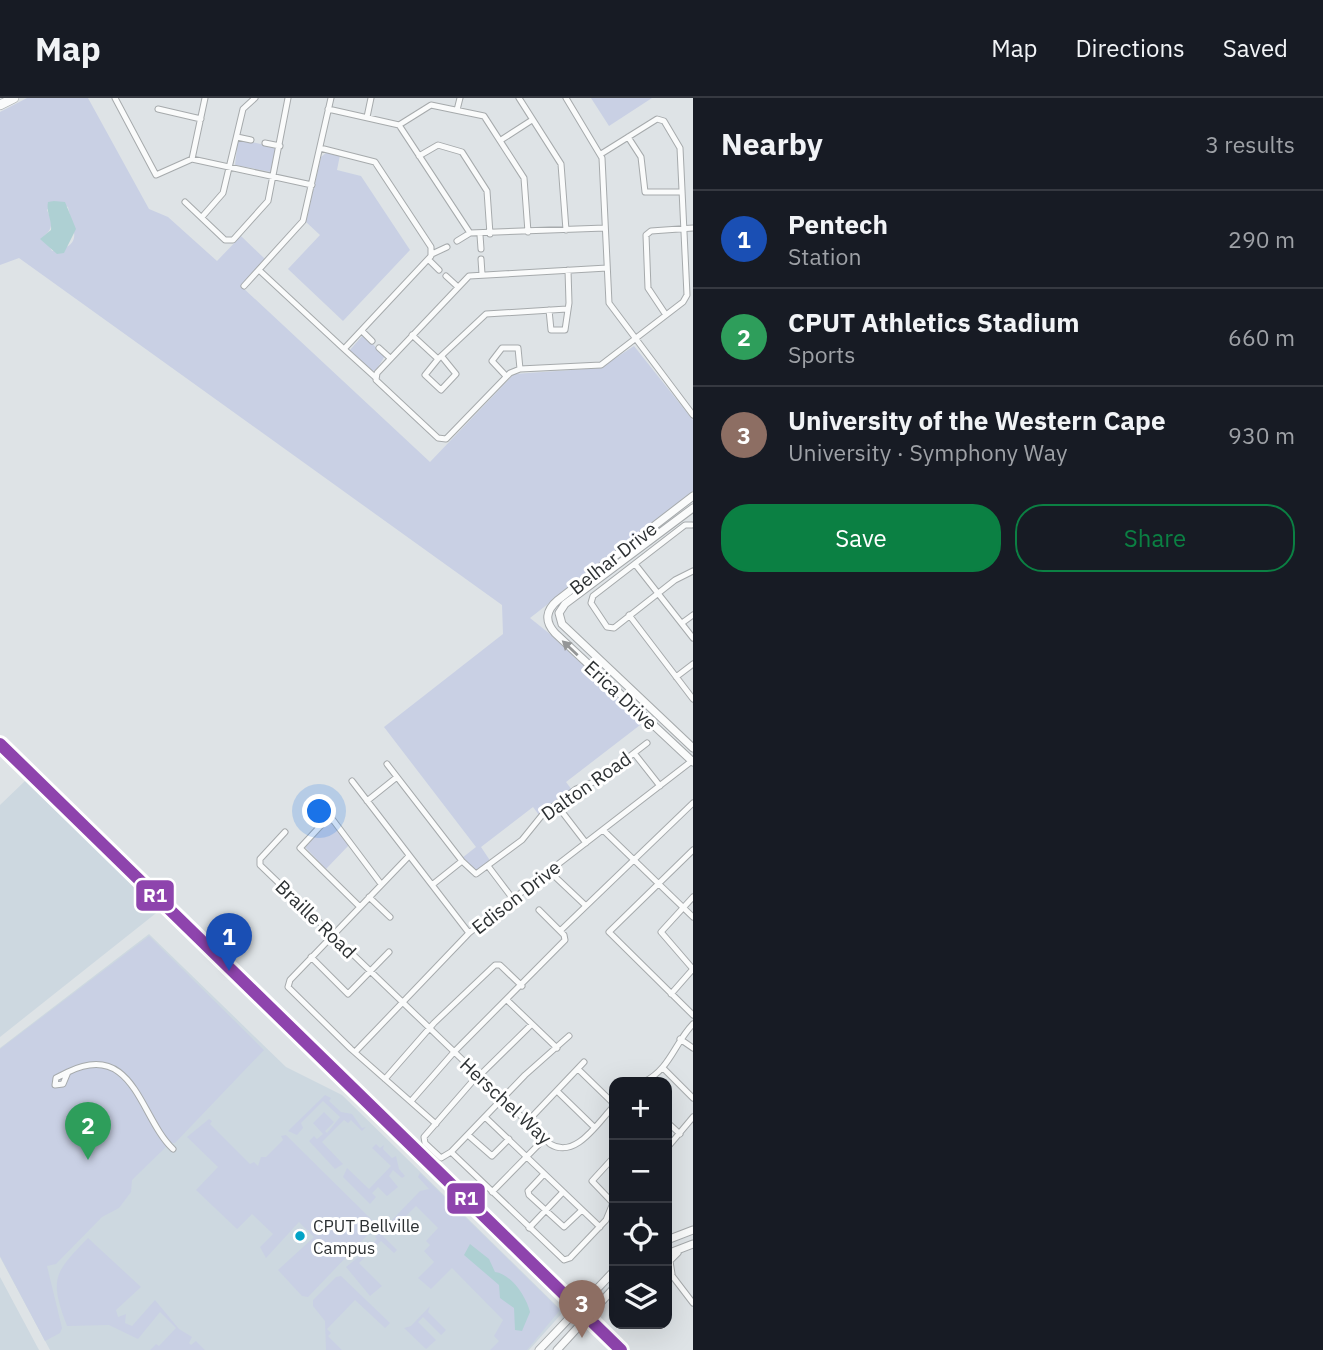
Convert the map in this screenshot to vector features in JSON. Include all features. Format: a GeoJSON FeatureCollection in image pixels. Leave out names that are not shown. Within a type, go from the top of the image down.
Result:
{"type":"FeatureCollection","features":[{"type":"Feature","properties":{"kind":"highway"},"geometry":{"type":"LineString","coordinates":[[0,105],[14,98]]}},
{"type":"Feature","properties":{"kind":"main road","name":"Belhar Drive"},"geometry":{"type":"LineString","coordinates":[[550,627],[548,611],[552,606],[693,496]]}},
{"type":"Feature","properties":{"kind":"main road","name":"Belhar Drive"},"geometry":{"type":"LineString","coordinates":[[562,625],[559,613],[565,604],[693,508]]}},
{"type":"Feature","properties":{"kind":"main road","name":"Erica Drive"},"geometry":{"type":"LineString","coordinates":[[562,625],[693,748]]}},
{"type":"Feature","properties":{"kind":"main road","name":"Erica Drive"},"geometry":{"type":"LineString","coordinates":[[550,627],[693,761]]}},
{"type":"Feature","properties":{"kind":"main road"},"geometry":{"type":"LineString","coordinates":[[672,1238],[693,1230]]}},
{"type":"Feature","properties":{"kind":"main road"},"geometry":{"type":"LineString","coordinates":[[672,1252],[693,1246]]}},
{"type":"Feature","properties":{"kind":"main road"},"geometry":{"type":"LineString","coordinates":[[539,1350],[609,1276]]}},
{"type":"Feature","properties":{"kind":"main road"},"geometry":{"type":"LineString","coordinates":[[557,1350],[609,1293]]}},
{"type":"Feature","properties":{"kind":"street"},"geometry":{"type":"LineString","coordinates":[[115,98],[156,175],[192,159],[312,185]]}},
{"type":"Feature","properties":{"kind":"street"},"geometry":{"type":"LineString","coordinates":[[192,159],[205,98]]}},
{"type":"Feature","properties":{"kind":"street"},"geometry":{"type":"LineString","coordinates":[[202,217],[223,193],[243,107],[255,98]]}},
{"type":"Feature","properties":{"kind":"street"},"geometry":{"type":"LineString","coordinates":[[185,202],[230,241],[266,205],[274,177],[288,98]]}},
{"type":"Feature","properties":{"kind":"street"},"geometry":{"type":"LineString","coordinates":[[244,286],[303,221],[331,98]]}},
{"type":"Feature","properties":{"kind":"street"},"geometry":{"type":"LineString","coordinates":[[367,117],[371,98]]}},
{"type":"Feature","properties":{"kind":"street"},"geometry":{"type":"LineString","coordinates":[[457,110],[460,98]]}},
{"type":"Feature","properties":{"kind":"street"},"geometry":{"type":"LineString","coordinates":[[519,98],[562,168],[566,230]]}},
{"type":"Feature","properties":{"kind":"street"},"geometry":{"type":"LineString","coordinates":[[566,98],[601,154],[609,303],[693,415]]}},
{"type":"Feature","properties":{"kind":"street"},"geometry":{"type":"LineString","coordinates":[[399,125],[429,105],[484,116],[524,178],[528,232]]}},
{"type":"Feature","properties":{"kind":"street"},"geometry":{"type":"LineString","coordinates":[[158,109],[201,119]]}},
{"type":"Feature","properties":{"kind":"street"},"geometry":{"type":"LineString","coordinates":[[328,109],[399,125],[470,233]]}},
{"type":"Feature","properties":{"kind":"street"},"geometry":{"type":"LineString","coordinates":[[259,270],[443,440],[506,376],[520,369],[601,365],[683,302],[687,295],[680,146],[664,121],[655,119],[601,154]]}},
{"type":"Feature","properties":{"kind":"street"},"geometry":{"type":"LineString","coordinates":[[501,140],[532,120]]}},
{"type":"Feature","properties":{"kind":"street"},"geometry":{"type":"LineString","coordinates":[[237,137],[251,140]]}},
{"type":"Feature","properties":{"kind":"street"},"geometry":{"type":"LineString","coordinates":[[628,137],[641,157],[645,192],[682,192]]}},
{"type":"Feature","properties":{"kind":"street"},"geometry":{"type":"LineString","coordinates":[[265,143],[280,146]]}},
{"type":"Feature","properties":{"kind":"street"},"geometry":{"type":"LineString","coordinates":[[419,156],[438,145],[462,152],[488,191],[490,234]]}},
{"type":"Feature","properties":{"kind":"street"},"geometry":{"type":"LineString","coordinates":[[320,148],[375,162],[431,247],[430,257],[439,270]]}},
{"type":"Feature","properties":{"kind":"street"},"geometry":{"type":"LineString","coordinates":[[457,241],[470,233],[605,228]]}},
{"type":"Feature","properties":{"kind":"street"},"geometry":{"type":"LineString","coordinates":[[666,315],[649,291],[645,236],[651,231],[693,228]]}},
{"type":"Feature","properties":{"kind":"street"},"geometry":{"type":"LineString","coordinates":[[480,234],[481,249]]}},
{"type":"Feature","properties":{"kind":"street"},"geometry":{"type":"LineString","coordinates":[[344,349],[430,257],[447,247]]}},
{"type":"Feature","properties":{"kind":"street"},"geometry":{"type":"LineString","coordinates":[[481,259],[482,274]]}},
{"type":"Feature","properties":{"kind":"street"},"geometry":{"type":"LineString","coordinates":[[376,378],[390,358],[469,276],[607,268]]}},
{"type":"Feature","properties":{"kind":"street"},"geometry":{"type":"LineString","coordinates":[[549,310],[550,329],[561,332],[566,329],[568,270]]}},
{"type":"Feature","properties":{"kind":"street"},"geometry":{"type":"LineString","coordinates":[[446,276],[457,287]]}},
{"type":"Feature","properties":{"kind":"street"},"geometry":{"type":"LineString","coordinates":[[412,335],[440,359],[456,374],[441,390],[425,375],[440,359],[486,314],[567,309]]}},
{"type":"Feature","properties":{"kind":"street"},"geometry":{"type":"LineString","coordinates":[[362,331],[372,341]]}},
{"type":"Feature","properties":{"kind":"street"},"geometry":{"type":"LineString","coordinates":[[379,348],[390,358]]}},
{"type":"Feature","properties":{"kind":"street"},"geometry":{"type":"LineString","coordinates":[[506,376],[492,360],[502,348],[518,348],[520,369]]}},
{"type":"Feature","properties":{"kind":"street","name":"Belhar Drive"},"geometry":{"type":"LineString","coordinates":[[629,615],[611,628],[591,600],[685,524],[692,525]]}},
{"type":"Feature","properties":{"kind":"street"},"geometry":{"type":"LineString","coordinates":[[635,564],[693,638]]}},
{"type":"Feature","properties":{"kind":"street"},"geometry":{"type":"LineString","coordinates":[[693,571],[629,615],[693,699]]}},
{"type":"Feature","properties":{"kind":"street"},"geometry":{"type":"LineString","coordinates":[[682,623],[693,615]]}},
{"type":"Feature","properties":{"kind":"street"},"geometry":{"type":"LineString","coordinates":[[676,677],[693,664]]}},
{"type":"Feature","properties":{"kind":"street","name":"Dalton Road"},"geometry":{"type":"LineString","coordinates":[[488,866],[522,840],[538,818],[556,804],[576,789],[599,780],[647,743]]}},
{"type":"Feature","properties":{"kind":"street"},"geometry":{"type":"LineString","coordinates":[[634,753],[660,786]]}},
{"type":"Feature","properties":{"kind":"street","name":"Edison Drive"},"geometry":{"type":"LineString","coordinates":[[356,1051],[469,933],[693,761]]}},
{"type":"Feature","properties":{"kind":"street"},"geometry":{"type":"LineString","coordinates":[[387,764],[462,861],[476,874],[488,866],[513,899]]}},
{"type":"Feature","properties":{"kind":"street"},"geometry":{"type":"LineString","coordinates":[[367,801],[397,777]]}},
{"type":"Feature","properties":{"kind":"street"},"geometry":{"type":"LineString","coordinates":[[352,781],[469,933]]}},
{"type":"Feature","properties":{"kind":"street"},"geometry":{"type":"LineString","coordinates":[[560,931],[693,803]]}},
{"type":"Feature","properties":{"kind":"street"},"geometry":{"type":"LineString","coordinates":[[556,804],[586,843]]}},
{"type":"Feature","properties":{"kind":"street"},"geometry":{"type":"LineString","coordinates":[[359,906],[300,848],[326,820],[333,820],[381,884]]}},
{"type":"Feature","properties":{"kind":"street"},"geometry":{"type":"LineString","coordinates":[[603,830],[693,917]]}},
{"type":"Feature","properties":{"kind":"street","name":"Braille Road"},"geometry":{"type":"LineString","coordinates":[[285,832],[260,859],[260,864],[402,1002]]}},
{"type":"Feature","properties":{"kind":"street"},"geometry":{"type":"LineString","coordinates":[[693,850],[609,932],[693,1015]]}},
{"type":"Feature","properties":{"kind":"street"},"geometry":{"type":"LineString","coordinates":[[409,856],[310,957],[290,980],[288,988],[436,1124]]}},
{"type":"Feature","properties":{"kind":"street"},"geometry":{"type":"LineString","coordinates":[[432,885],[462,861]]}},
{"type":"Feature","properties":{"kind":"street"},"geometry":{"type":"LineString","coordinates":[[550,871],[585,905]]}},
{"type":"Feature","properties":{"kind":"street"},"geometry":{"type":"LineString","coordinates":[[369,897],[390,917]]}},
{"type":"Feature","properties":{"kind":"street"},"geometry":{"type":"LineString","coordinates":[[671,994],[693,969],[661,934],[693,897]]}},
{"type":"Feature","properties":{"kind":"street"},"geometry":{"type":"LineString","coordinates":[[412,1100],[454,1052],[508,1001],[565,940],[560,931],[539,910]]}},
{"type":"Feature","properties":{"kind":"street"},"geometry":{"type":"LineString","coordinates":[[342,1001],[389,952]]}},
{"type":"Feature","properties":{"kind":"street"},"geometry":{"type":"LineString","coordinates":[[310,957],[348,994]]}},
{"type":"Feature","properties":{"kind":"street"},"geometry":{"type":"LineString","coordinates":[[385,1079],[429,1028],[495,965],[500,965],[522,986]]}},
{"type":"Feature","properties":{"kind":"street"},"geometry":{"type":"LineString","coordinates":[[508,1001],[557,1048]]}},
{"type":"Feature","properties":{"kind":"street","name":"Herschel Way"},"geometry":{"type":"LineString","coordinates":[[402,1002],[555,1148],[569,1149],[608,1112]]}},
{"type":"Feature","properties":{"kind":"street"},"geometry":{"type":"LineString","coordinates":[[532,1024],[478,1075],[424,1137],[425,1143],[441,1158],[451,1152],[502,1098],[569,1035]]}},
{"type":"Feature","properties":{"kind":"street"},"geometry":{"type":"LineString","coordinates":[[651,1077],[663,1069],[680,1039],[693,1024]]}},
{"type":"Feature","properties":{"kind":"street"},"geometry":{"type":"LineString","coordinates":[[680,1039],[693,1048]]}},
{"type":"Feature","properties":{"kind":"street"},"geometry":{"type":"LineString","coordinates":[[527,1122],[584,1062]]}},
{"type":"Feature","properties":{"kind":"street"},"geometry":{"type":"LineString","coordinates":[[68,1072],[85,1067],[104,1067],[127,1078],[139,1091],[154,1128],[173,1149]]}},
{"type":"Feature","properties":{"kind":"street"},"geometry":{"type":"LineString","coordinates":[[578,1069],[609,1100]]}},
{"type":"Feature","properties":{"kind":"street"},"geometry":{"type":"LineString","coordinates":[[663,1069],[693,1098]]}},
{"type":"Feature","properties":{"kind":"street"},"geometry":{"type":"LineString","coordinates":[[557,1091],[594,1127]]}},
{"type":"Feature","properties":{"kind":"street"},"geometry":{"type":"LineString","coordinates":[[485,1117],[600,1227]]}},
{"type":"Feature","properties":{"kind":"street"},"geometry":{"type":"LineString","coordinates":[[672,1143],[693,1117]]}},
{"type":"Feature","properties":{"kind":"street"},"geometry":{"type":"LineString","coordinates":[[672,1127],[680,1134]]}},
{"type":"Feature","properties":{"kind":"street"},"geometry":{"type":"LineString","coordinates":[[468,1135],[492,1156],[509,1139]]}},
{"type":"Feature","properties":{"kind":"street"},"geometry":{"type":"LineString","coordinates":[[492,1192],[544,1139]]}},
{"type":"Feature","properties":{"kind":"street"},"geometry":{"type":"LineString","coordinates":[[451,1152],[566,1260],[609,1216]]}},
{"type":"Feature","properties":{"kind":"street"},"geometry":{"type":"LineString","coordinates":[[609,1162],[592,1181],[609,1199]]}},
{"type":"Feature","properties":{"kind":"street"},"geometry":{"type":"LineString","coordinates":[[544,1174],[528,1191],[546,1210],[565,1227],[582,1210]]}},
{"type":"Feature","properties":{"kind":"street"},"geometry":{"type":"LineString","coordinates":[[529,1228],[563,1192]]}},
{"type":"Feature","properties":{"kind":"street"},"geometry":{"type":"LineString","coordinates":[[670,1266],[672,1257],[693,1246]]}},
{"type":"Feature","properties":{"kind":"street"},"geometry":{"type":"LineString","coordinates":[[672,1275],[693,1303]]}},
{"type":"Feature","properties":{"kind":"shaded area"},"geometry":{"type":"Polygon","coordinates":[[[27,98],[88,98],[149,209],[168,217],[217,261],[241,236],[265,259],[241,286],[430,462],[514,374],[600,368],[634,346],[693,420],[693,491],[530,618],[644,722],[566,782],[572,790],[539,815],[533,807],[481,847],[491,862],[477,872],[462,858],[476,847],[384,727],[503,634],[502,605],[19,258],[0,265],[0,112],[27,98]],[[54,201],[47,210],[51,224],[44,236],[52,251],[63,249],[73,241],[74,229],[68,207],[54,201]]]}},
{"type":"Feature","properties":{"kind":"shaded area"},"geometry":{"type":"Polygon","coordinates":[[[591,98],[652,98],[609,126],[591,98]]]}},
{"type":"Feature","properties":{"kind":"shaded area"},"geometry":{"type":"Polygon","coordinates":[[[238,139],[278,148],[271,172],[235,165],[238,139]]]}},
{"type":"Feature","properties":{"kind":"shaded area"},"geometry":{"type":"Polygon","coordinates":[[[327,152],[340,155],[337,170],[361,176],[410,250],[343,321],[288,269],[320,235],[306,222],[321,157],[327,152]]]}},
{"type":"Feature","properties":{"kind":"shaded area"},"geometry":{"type":"Polygon","coordinates":[[[48,202],[65,202],[76,229],[64,253],[57,254],[40,239],[51,230],[48,202]]]}},
{"type":"Feature","properties":{"kind":"shaded area"},"geometry":{"type":"Polygon","coordinates":[[[363,335],[385,356],[376,370],[371,371],[349,351],[363,335]]]}},
{"type":"Feature","properties":{"kind":"shaded area"},"geometry":{"type":"Polygon","coordinates":[[[25,781],[160,910],[0,1037],[0,805],[25,781]]]}},
{"type":"Feature","properties":{"kind":"shaded area"},"geometry":{"type":"Polygon","coordinates":[[[330,821],[349,845],[326,869],[304,846],[330,821]]]}},
{"type":"Feature","properties":{"kind":"shaded area"},"geometry":{"type":"Polygon","coordinates":[[[149,934],[286,1067],[342,1095],[563,1312],[529,1350],[50,1350],[0,1257],[0,1048],[149,934]]]}},
{"type":"Feature","properties":{"kind":"shaded area"},"geometry":{"type":"Polygon","coordinates":[[[149,936],[264,1050],[175,1143],[170,1143],[132,1180],[131,1192],[119,1208],[102,1217],[56,1264],[47,1266],[62,1328],[60,1333],[45,1341],[0,1256],[0,1049],[149,936]]]}},
{"type":"Feature","properties":{"kind":"shaded area"},"geometry":{"type":"Polygon","coordinates":[[[325,1095],[331,1098],[329,1101],[341,1112],[352,1114],[362,1128],[366,1127],[362,1131],[351,1120],[348,1123],[344,1120],[322,1142],[343,1164],[335,1169],[309,1141],[314,1136],[317,1139],[323,1134],[313,1123],[324,1112],[334,1122],[325,1131],[327,1133],[340,1117],[323,1101],[301,1123],[303,1128],[297,1135],[288,1131],[325,1095]]]}},
{"type":"Feature","properties":{"kind":"shaded area"},"geometry":{"type":"Polygon","coordinates":[[[209,1119],[212,1121],[210,1124],[250,1164],[254,1162],[258,1166],[261,1157],[266,1157],[283,1140],[281,1136],[286,1135],[377,1225],[308,1297],[302,1296],[278,1270],[314,1237],[299,1222],[266,1258],[260,1247],[273,1234],[252,1214],[237,1229],[196,1190],[218,1167],[187,1137],[209,1119]]]}},
{"type":"Feature","properties":{"kind":"shaded area"},"geometry":{"type":"Polygon","coordinates":[[[376,1144],[380,1148],[384,1145],[383,1149],[392,1158],[396,1156],[399,1169],[405,1176],[402,1178],[393,1170],[389,1176],[398,1187],[387,1196],[378,1187],[372,1193],[376,1197],[370,1204],[343,1177],[347,1168],[369,1189],[391,1166],[372,1148],[376,1144]]]}},
{"type":"Feature","properties":{"kind":"shaded area"},"geometry":{"type":"Polygon","coordinates":[[[420,1173],[560,1310],[527,1350],[490,1350],[499,1341],[494,1336],[503,1320],[452,1268],[431,1289],[418,1278],[434,1262],[424,1251],[430,1245],[426,1241],[438,1228],[416,1206],[400,1222],[407,1229],[405,1233],[392,1220],[420,1191],[429,1189],[418,1177],[420,1173]]]}},
{"type":"Feature","properties":{"kind":"shaded area"},"geometry":{"type":"Polygon","coordinates":[[[379,1232],[397,1250],[394,1253],[381,1241],[359,1263],[382,1286],[370,1296],[346,1267],[366,1251],[364,1249],[368,1249],[377,1239],[375,1237],[379,1232]]]}},
{"type":"Feature","properties":{"kind":"shaded area"},"geometry":{"type":"Polygon","coordinates":[[[88,1238],[141,1287],[116,1310],[118,1317],[126,1314],[125,1323],[132,1326],[155,1300],[179,1329],[192,1337],[189,1343],[191,1345],[196,1341],[205,1350],[150,1350],[156,1344],[159,1346],[176,1328],[160,1312],[138,1339],[109,1325],[67,1326],[58,1297],[58,1277],[68,1260],[88,1238]]]}},
{"type":"Feature","properties":{"kind":"shaded area"},"geometry":{"type":"Polygon","coordinates":[[[470,1244],[489,1259],[495,1272],[512,1281],[525,1299],[530,1312],[522,1331],[515,1330],[514,1308],[500,1298],[499,1285],[464,1255],[470,1244]]]}},
{"type":"Feature","properties":{"kind":"shaded area"},"geometry":{"type":"Polygon","coordinates":[[[341,1276],[390,1323],[385,1328],[355,1300],[327,1329],[331,1333],[328,1336],[342,1350],[326,1350],[325,1321],[313,1306],[313,1300],[336,1277],[341,1276]]]}},
{"type":"Feature","properties":{"kind":"shaded area"},"geometry":{"type":"Polygon","coordinates":[[[0,1277],[39,1350],[0,1350],[0,1277]]]}},
{"type":"Feature","properties":{"kind":"shaded area"},"geometry":{"type":"Polygon","coordinates":[[[430,1306],[428,1312],[446,1330],[441,1335],[423,1317],[418,1322],[436,1340],[426,1349],[404,1328],[411,1326],[430,1306]]]}},
{"type":"Feature","properties":{"kind":"transit line","name":"R1"},"geometry":{"type":"LineString","coordinates":[[0,744],[621,1350]]}},
{"type":"Feature","properties":{"kind":"place","name":"Pentech"},"geometry":{"type":"Point","coordinates":[229,971]}},
{"type":"Feature","properties":{"kind":"place","name":"CPUT Athletics Stadium"},"geometry":{"type":"Point","coordinates":[88,1160]}},
{"type":"Feature","properties":{"kind":"place","name":"CPUT Bellville Campus"},"geometry":{"type":"Point","coordinates":[300,1236]}},
{"type":"Feature","properties":{"kind":"place","name":"University of the Western Cape"},"geometry":{"type":"Point","coordinates":[582,1338]}}]}
